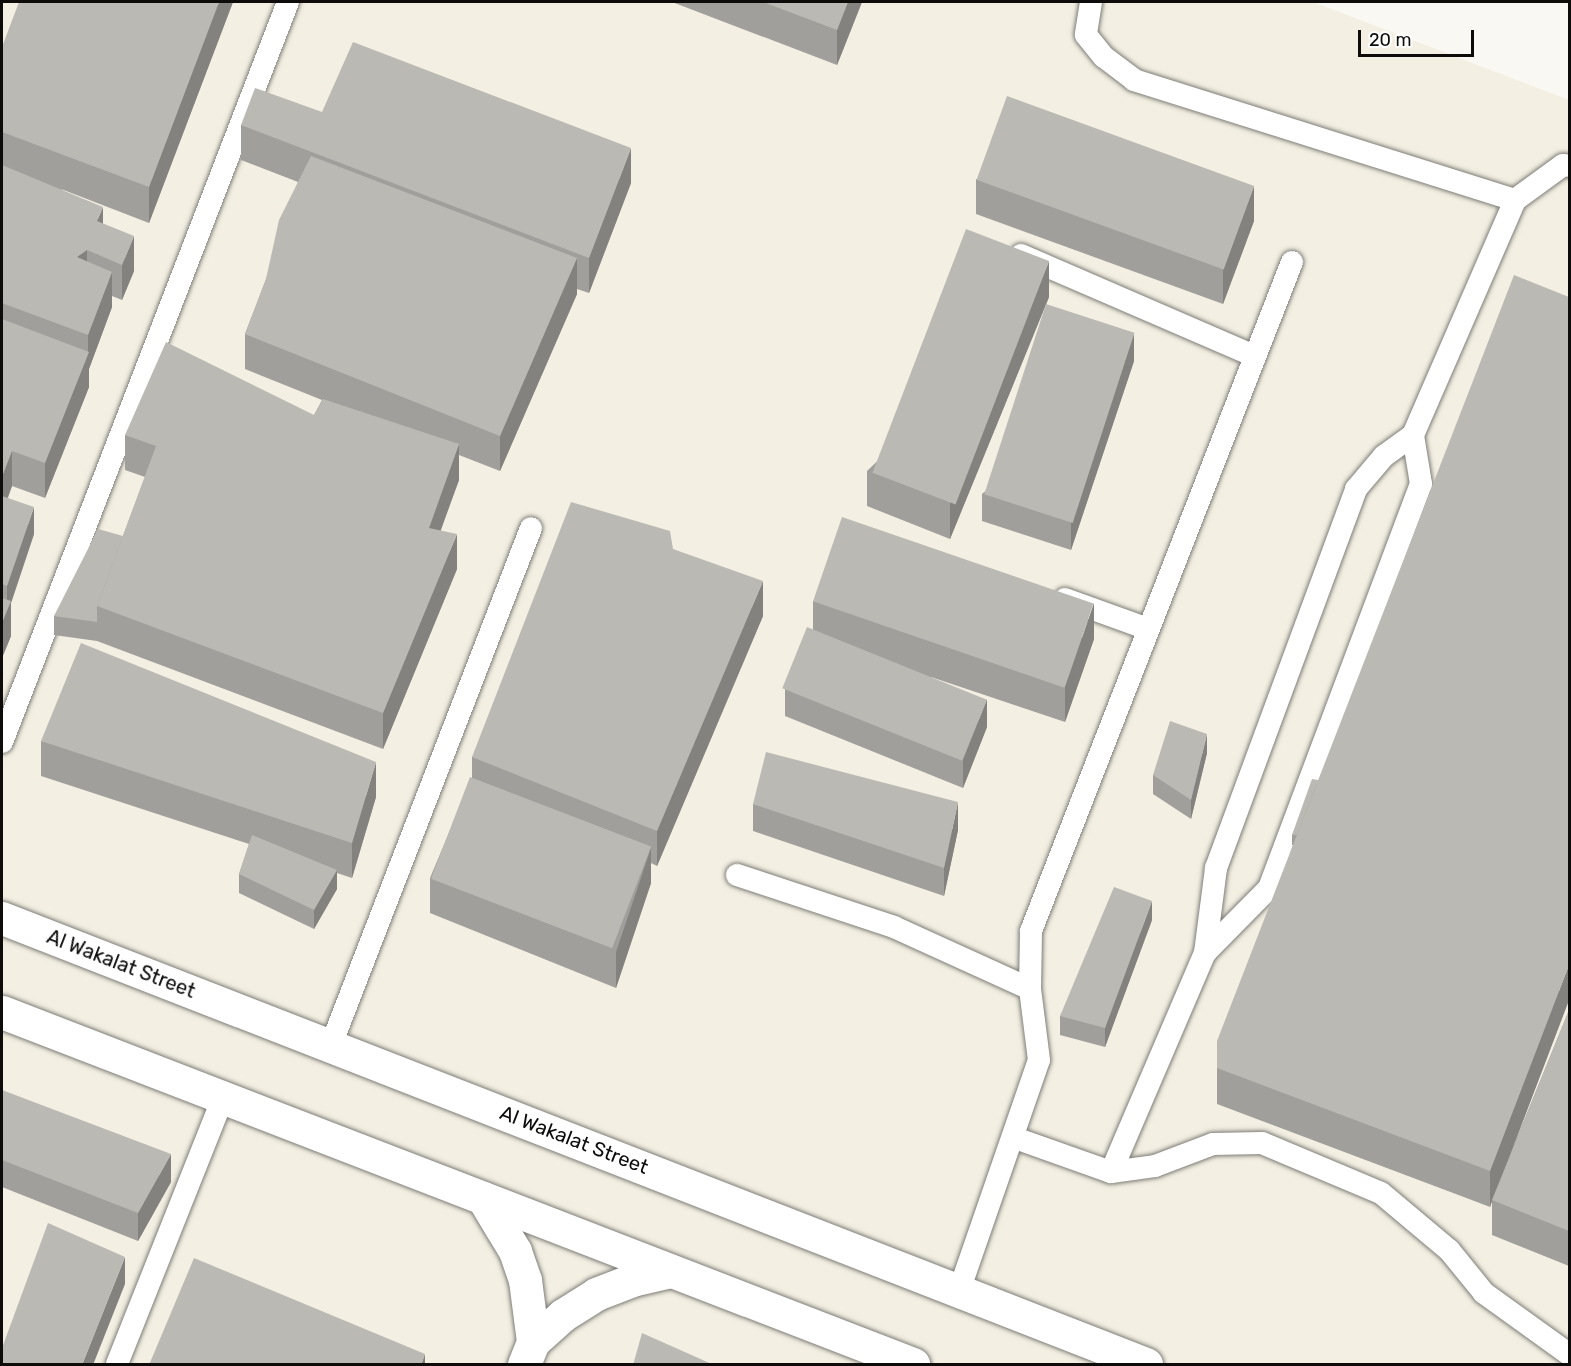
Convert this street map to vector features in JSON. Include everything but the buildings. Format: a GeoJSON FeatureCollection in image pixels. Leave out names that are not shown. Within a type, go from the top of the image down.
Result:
{"type":"FeatureCollection","features":[{"type":"Feature","properties":{"kind":"street","name":"Al Wakalat Street"},"geometry":{"type":"LineString","coordinates":[[2,918],[959,1290],[1146,1365]]}},
{"type":"Feature","properties":{"kind":"street"},"geometry":{"type":"LineString","coordinates":[[2,1012],[913,1365]]}},
{"type":"Feature","properties":{"kind":"street"},"geometry":{"type":"LineString","coordinates":[[483,1198],[500,1224],[522,1271],[531,1311],[529,1353]]}},
{"type":"Feature","properties":{"kind":"street"},"geometry":{"type":"LineString","coordinates":[[529,1353],[562,1315],[596,1294],[632,1280],[670,1271]]}},
{"type":"Feature","properties":{"kind":"lane"},"geometry":{"type":"LineString","coordinates":[[2,742],[288,2]]}},
{"type":"Feature","properties":{"kind":"lane"},"geometry":{"type":"LineString","coordinates":[[1091,2],[1086,35],[1104,57],[1134,80],[1515,200]]}},
{"type":"Feature","properties":{"kind":"lane"},"geometry":{"type":"LineString","coordinates":[[1111,1172],[1205,953],[1216,868],[1356,489],[1384,456],[1413,435],[1515,200],[1563,165],[1569,166]]}},
{"type":"Feature","properties":{"kind":"lane"},"geometry":{"type":"LineString","coordinates":[[998,244],[1254,356]]}},
{"type":"Feature","properties":{"kind":"lane"},"geometry":{"type":"LineString","coordinates":[[959,1290],[1015,1138],[1039,1060],[1030,988],[1031,931],[1292,262]]}},
{"type":"Feature","properties":{"kind":"lane"},"geometry":{"type":"LineString","coordinates":[[1205,953],[1269,888],[1421,484],[1413,435]]}},
{"type":"Feature","properties":{"kind":"lane"},"geometry":{"type":"LineString","coordinates":[[331,1045],[531,528]]}},
{"type":"Feature","properties":{"kind":"lane"},"geometry":{"type":"LineString","coordinates":[[1039,590],[1148,628]]}},
{"type":"Feature","properties":{"kind":"lane"},"geometry":{"type":"LineString","coordinates":[[737,874],[894,927],[1030,988]]}},
{"type":"Feature","properties":{"kind":"lane"},"geometry":{"type":"LineString","coordinates":[[117,1365],[223,1097]]}},
{"type":"Feature","properties":{"kind":"lane"},"geometry":{"type":"LineString","coordinates":[[1015,1138],[1111,1172],[1155,1166],[1213,1144],[1262,1143],[1382,1193],[1449,1250],[1484,1293],[1569,1355]]}},
{"type":"Feature","properties":{"kind":"shaded area"},"geometry":{"type":"Polygon","coordinates":[[[2,2],[1313,2],[1569,100],[1569,1364],[2,1364],[2,2]]]}}]}
